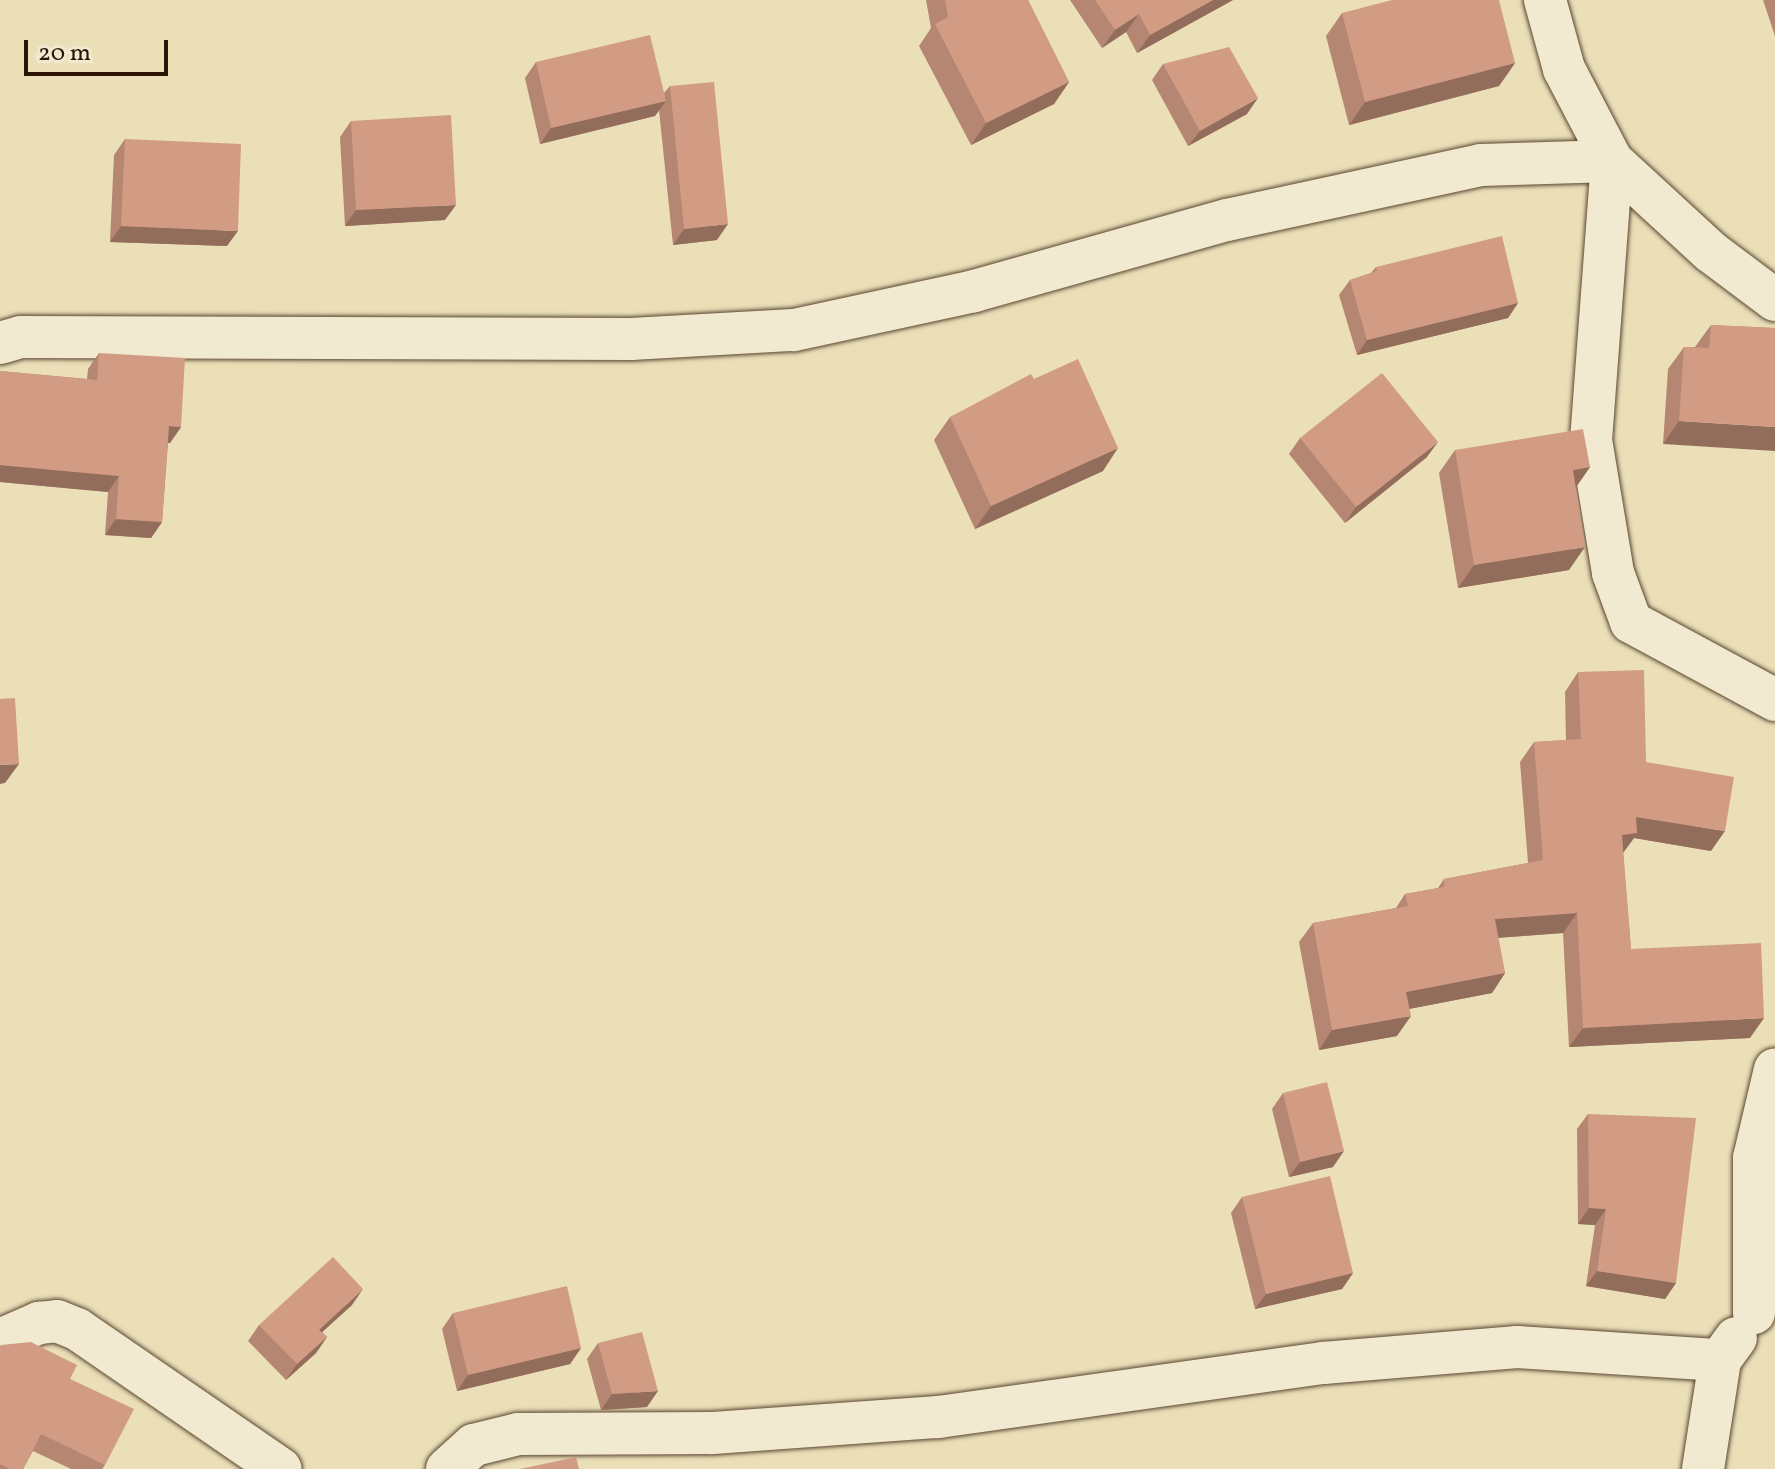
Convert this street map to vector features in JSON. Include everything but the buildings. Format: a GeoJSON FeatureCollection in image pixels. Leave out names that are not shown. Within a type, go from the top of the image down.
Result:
{"type":"FeatureCollection","features":[{"type":"Feature","properties":{"kind":"street"},"geometry":{"type":"LineString","coordinates":[[1545,0],[1564,69],[1612,161],[1711,252],[1775,300]]}},
{"type":"Feature","properties":{"kind":"street"},"geometry":{"type":"LineString","coordinates":[[0,343],[21,337],[631,339],[794,330],[974,291],[1227,220],[1481,165],[1612,161]]}},
{"type":"Feature","properties":{"kind":"street"},"geometry":{"type":"LineString","coordinates":[[1612,161],[1591,440],[1613,573],[1631,622],[1775,700]]}},
{"type":"Feature","properties":{"kind":"street"},"geometry":{"type":"LineString","coordinates":[[1703,1469],[1720,1360],[1764,1310],[1754,1158],[1775,1069]]}},
{"type":"Feature","properties":{"kind":"street"},"geometry":{"type":"LineString","coordinates":[[0,1340],[39,1323],[57,1321],[77,1329],[281,1469]]}},
{"type":"Feature","properties":{"kind":"street"},"geometry":{"type":"LineString","coordinates":[[447,1469],[474,1445],[518,1434],[713,1433],[938,1417],[1323,1363],[1517,1347],[1720,1360]]}}]}
